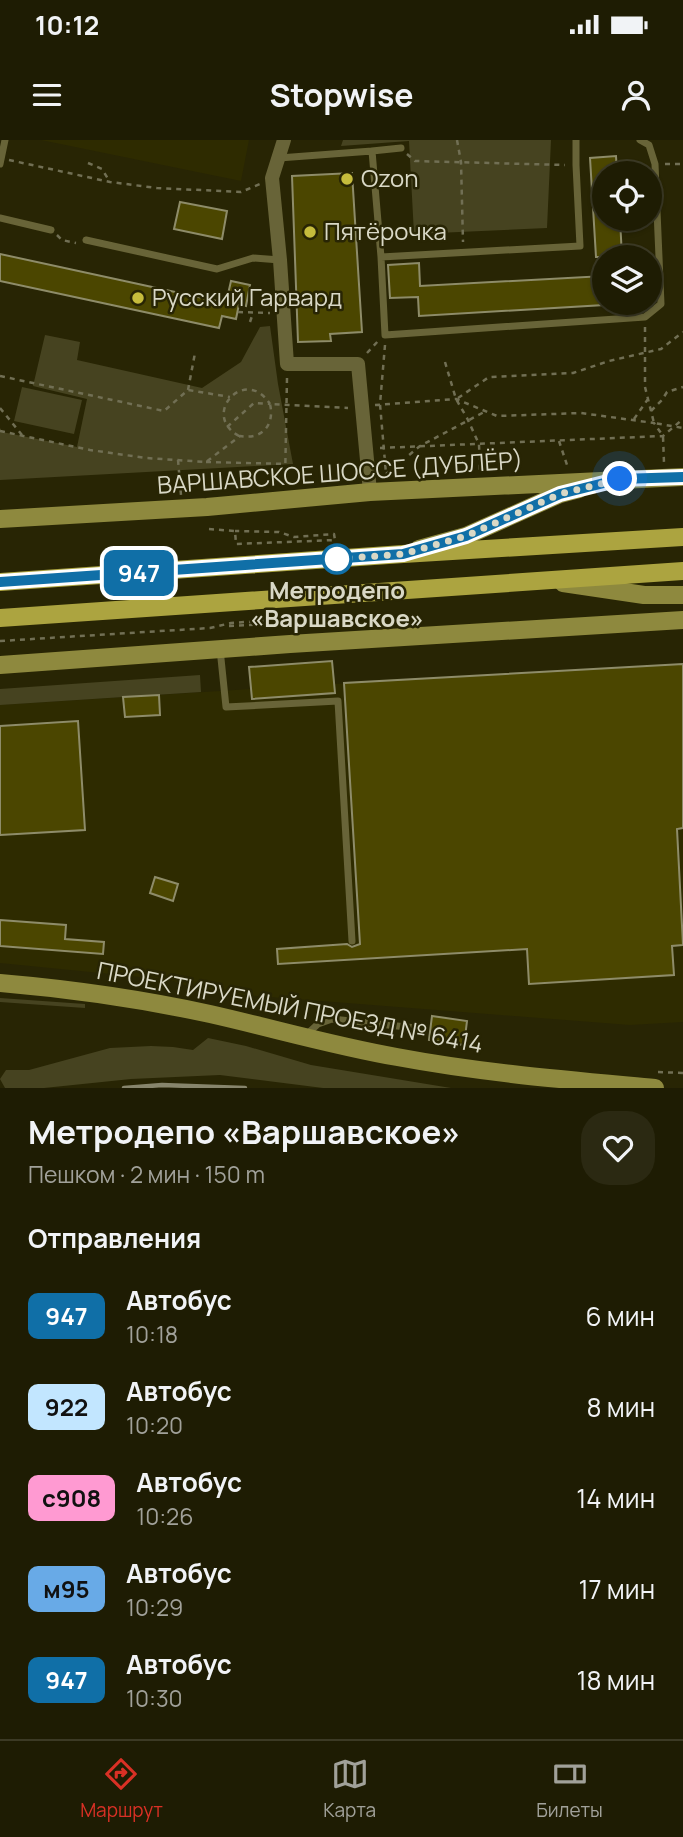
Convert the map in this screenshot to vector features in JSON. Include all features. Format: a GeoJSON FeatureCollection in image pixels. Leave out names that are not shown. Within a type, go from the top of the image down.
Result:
{"type":"FeatureCollection","features":[{"type":"Feature","properties":{"kind":"main road","name":"ВАРШАВСКОЕ ШОССЕ (ДУБЛЁР)"},"geometry":{"type":"LineString","coordinates":[[0,519],[207,507],[370,492],[683,477]]}},
{"type":"Feature","properties":{"kind":"main road"},"geometry":{"type":"LineString","coordinates":[[403,554],[466,536],[560,494],[620,479]]}},
{"type":"Feature","properties":{"kind":"main road"},"geometry":{"type":"LineString","coordinates":[[0,582],[683,537]]}},
{"type":"Feature","properties":{"kind":"main road"},"geometry":{"type":"LineString","coordinates":[[0,618],[683,571]]}},
{"type":"Feature","properties":{"kind":"main road"},"geometry":{"type":"LineString","coordinates":[[546,581],[644,594],[683,595]]}},
{"type":"Feature","properties":{"kind":"main road"},"geometry":{"type":"LineString","coordinates":[[0,665],[683,620]]}},
{"type":"Feature","properties":{"kind":"main road","name":"ПРОЕКТИРУЕМЫЙ ПРОЕЗД № 6414"},"geometry":{"type":"LineString","coordinates":[[0,983],[127,998],[210,1014],[303,1038],[477,1070],[655,1088]]}},
{"type":"Feature","properties":{"kind":"street"},"geometry":{"type":"LineString","coordinates":[[284,140],[272,178],[287,364],[358,364],[370,492]]}},
{"type":"Feature","properties":{"kind":"lane"},"geometry":{"type":"LineString","coordinates":[[1,161],[5,140]]}},
{"type":"Feature","properties":{"kind":"lane"},"geometry":{"type":"LineString","coordinates":[[381,257],[580,246],[576,140]]}},
{"type":"Feature","properties":{"kind":"lane"},"geometry":{"type":"LineString","coordinates":[[640,140],[649,145],[654,161]]}},
{"type":"Feature","properties":{"kind":"lane"},"geometry":{"type":"LineString","coordinates":[[278,158],[401,148]]}},
{"type":"Feature","properties":{"kind":"lane"},"geometry":{"type":"LineString","coordinates":[[372,151],[385,335],[645,317],[661,304],[658,231]]}},
{"type":"Feature","properties":{"kind":"lane"},"geometry":{"type":"LineString","coordinates":[[0,218],[51,230]]}},
{"type":"Feature","properties":{"kind":"lane"},"geometry":{"type":"LineString","coordinates":[[82,242],[217,270],[253,258],[280,260]]}},
{"type":"Feature","properties":{"kind":"lane"},"geometry":{"type":"LineString","coordinates":[[219,649],[226,707],[338,701],[352,941]]}},
{"type":"Feature","properties":{"kind":"lane"},"geometry":{"type":"LineString","coordinates":[[303,1038],[318,1024],[331,1019],[416,1028]]}},
{"type":"Feature","properties":{"kind":"path"},"geometry":{"type":"LineString","coordinates":[[457,140],[461,162],[463,253]]}},
{"type":"Feature","properties":{"kind":"path"},"geometry":{"type":"LineString","coordinates":[[401,148],[415,161],[576,165]]}},
{"type":"Feature","properties":{"kind":"path"},"geometry":{"type":"LineString","coordinates":[[1,161],[110,182],[157,188],[241,192],[257,185]]}},
{"type":"Feature","properties":{"kind":"path"},"geometry":{"type":"LineString","coordinates":[[88,163],[102,169],[110,182]]}},
{"type":"Feature","properties":{"kind":"path"},"geometry":{"type":"LineString","coordinates":[[662,164],[683,163]]}},
{"type":"Feature","properties":{"kind":"path"},"geometry":{"type":"LineString","coordinates":[[62,240],[82,242]]}},
{"type":"Feature","properties":{"kind":"path"},"geometry":{"type":"LineString","coordinates":[[238,312],[276,313]]}},
{"type":"Feature","properties":{"kind":"path"},"geometry":{"type":"LineString","coordinates":[[250,322],[253,313]]}},
{"type":"Feature","properties":{"kind":"path"},"geometry":{"type":"LineString","coordinates":[[645,317],[645,387],[654,423],[663,436],[665,467]]}},
{"type":"Feature","properties":{"kind":"path"},"geometry":{"type":"LineString","coordinates":[[456,399],[489,377],[573,373],[609,361],[662,349],[683,332]]}},
{"type":"Feature","properties":{"kind":"path"},"geometry":{"type":"LineString","coordinates":[[385,335],[380,404],[386,474],[389,480]]}},
{"type":"Feature","properties":{"kind":"path"},"geometry":{"type":"LineString","coordinates":[[0,376],[164,411],[188,390],[195,353]]}},
{"type":"Feature","properties":{"kind":"path"},"geometry":{"type":"LineString","coordinates":[[445,362],[456,399],[479,444],[481,476]]}},
{"type":"Feature","properties":{"kind":"path"},"geometry":{"type":"LineString","coordinates":[[285,485],[287,364]]}},
{"type":"Feature","properties":{"kind":"path"},"geometry":{"type":"LineString","coordinates":[[651,411],[667,392],[683,387]]}},
{"type":"Feature","properties":{"kind":"path"},"geometry":{"type":"LineString","coordinates":[[252,389],[260,392],[270,404],[271,419],[263,432],[248,438],[233,432],[227,426],[224,411],[230,397],[236,392],[252,389]]}},
{"type":"Feature","properties":{"kind":"path"},"geometry":{"type":"LineString","coordinates":[[188,390],[230,397]]}},
{"type":"Feature","properties":{"kind":"path"},"geometry":{"type":"LineString","coordinates":[[227,426],[254,403],[362,409],[380,404],[456,399],[497,416],[581,413],[683,428]]}},
{"type":"Feature","properties":{"kind":"path"},"geometry":{"type":"LineString","coordinates":[[634,419],[648,399]]}},
{"type":"Feature","properties":{"kind":"path"},"geometry":{"type":"LineString","coordinates":[[0,408],[22,436]]}},
{"type":"Feature","properties":{"kind":"path"},"geometry":{"type":"LineString","coordinates":[[386,474],[420,446],[486,411]]}},
{"type":"Feature","properties":{"kind":"path"},"geometry":{"type":"LineString","coordinates":[[366,448],[663,436],[683,419]]}},
{"type":"Feature","properties":{"kind":"path"},"geometry":{"type":"LineString","coordinates":[[0,431],[146,458],[286,464]]}},
{"type":"Feature","properties":{"kind":"path"},"geometry":{"type":"LineString","coordinates":[[206,462],[240,436]]}},
{"type":"Feature","properties":{"kind":"path"},"geometry":{"type":"LineString","coordinates":[[559,442],[569,472]]}},
{"type":"Feature","properties":{"kind":"path"},"geometry":{"type":"LineString","coordinates":[[177,460],[182,496]]}},
{"type":"Feature","properties":{"kind":"path"},"geometry":{"type":"LineString","coordinates":[[209,528],[279,532],[294,537],[334,534],[334,540],[236,544],[235,531]]}},
{"type":"Feature","properties":{"kind":"path"},"geometry":{"type":"LineString","coordinates":[[229,626],[327,616],[328,630]]}},
{"type":"Feature","properties":{"kind":"path"},"geometry":{"type":"LineString","coordinates":[[281,628],[286,628],[286,622]]}},
{"type":"Feature","properties":{"kind":"path"},"geometry":{"type":"LineString","coordinates":[[0,642],[210,628],[231,623],[286,622]]}},
{"type":"Feature","properties":{"kind":"shaded area"},"geometry":{"type":"Polygon","coordinates":[[[41,140],[249,140],[241,181],[41,140]]]}},
{"type":"Feature","properties":{"kind":"shaded area"},"geometry":{"type":"Polygon","coordinates":[[[343,140],[551,140],[547,228],[414,234],[409,141],[341,146],[343,140]]]}},
{"type":"Feature","properties":{"kind":"shaded area"},"geometry":{"type":"Polygon","coordinates":[[[270,326],[293,464],[0,480],[0,428],[2,432],[77,447],[87,399],[33,386],[45,335],[80,342],[77,360],[202,388],[241,362],[260,327],[270,326]]]}},
{"type":"Feature","properties":{"kind":"shaded area"},"geometry":{"type":"Polygon","coordinates":[[[22,387],[82,400],[74,434],[14,421],[22,387]]]}},
{"type":"Feature","properties":{"kind":"shaded area"},"geometry":{"type":"Polygon","coordinates":[[[332,661],[334,684],[683,664],[683,1022],[630,1025],[204,992],[171,980],[0,963],[0,705],[251,689],[250,667],[332,661]]]}},
{"type":"Feature","properties":{"kind":"shaded area"},"geometry":{"type":"Polygon","coordinates":[[[200,675],[201,692],[0,705],[0,689],[200,675]]]}},
{"type":"Feature","properties":{"kind":"shaded area"},"geometry":{"type":"Polygon","coordinates":[[[0,998],[85,1004],[85,1008],[0,1002],[0,998]]]}},
{"type":"Feature","properties":{"kind":"shaded area"},"geometry":{"type":"Polygon","coordinates":[[[208,1038],[311,1065],[451,1088],[323,1088],[220,1075],[131,1079],[44,1088],[5,1088],[0,1079],[6,1070],[29,1070],[110,1048],[151,1046],[193,1050],[208,1038]]]}},
{"type":"Feature","properties":{"kind":"building"},"geometry":{"type":"Polygon","coordinates":[[[616,156],[616,161],[592,161],[592,191],[590,158],[616,156]]]}},
{"type":"Feature","properties":{"kind":"building","name":"Пятёрочка"},"geometry":{"type":"Polygon","coordinates":[[[352,173],[362,332],[330,334],[331,341],[298,342],[292,176],[352,173]]]}},
{"type":"Feature","properties":{"kind":"building"},"geometry":{"type":"Polygon","coordinates":[[[180,202],[227,211],[222,239],[174,229],[180,202]]]}},
{"type":"Feature","properties":{"kind":"building"},"geometry":{"type":"Polygon","coordinates":[[[594,231],[621,231],[621,245],[595,245],[594,231]]]}},
{"type":"Feature","properties":{"kind":"building"},"geometry":{"type":"Polygon","coordinates":[[[0,254],[226,303],[231,281],[250,285],[246,306],[239,304],[236,319],[222,316],[219,328],[0,281],[0,254]]]}},
{"type":"Feature","properties":{"kind":"building"},"geometry":{"type":"Polygon","coordinates":[[[419,263],[420,286],[592,277],[592,306],[419,316],[418,297],[390,298],[388,265],[419,263]]]}},
{"type":"Feature","properties":{"kind":"building"},"geometry":{"type":"Polygon","coordinates":[[[332,661],[335,693],[252,699],[249,667],[332,661]]]}},
{"type":"Feature","properties":{"kind":"building"},"geometry":{"type":"Polygon","coordinates":[[[683,664],[683,828],[677,829],[683,945],[672,946],[674,975],[529,984],[527,949],[278,964],[277,949],[347,944],[352,947],[360,944],[344,683],[683,664]]]}},
{"type":"Feature","properties":{"kind":"building"},"geometry":{"type":"Polygon","coordinates":[[[159,695],[160,715],[125,717],[123,697],[159,695]]]}},
{"type":"Feature","properties":{"kind":"building"},"geometry":{"type":"Polygon","coordinates":[[[78,721],[85,830],[0,835],[0,726],[78,721]]]}},
{"type":"Feature","properties":{"kind":"building"},"geometry":{"type":"Polygon","coordinates":[[[155,877],[178,884],[173,901],[150,893],[155,877]]]}},
{"type":"Feature","properties":{"kind":"building"},"geometry":{"type":"Polygon","coordinates":[[[0,920],[66,925],[65,939],[104,942],[103,954],[0,946],[0,920]]]}},
{"type":"Feature","properties":{"kind":"building"},"geometry":{"type":"Polygon","coordinates":[[[432,1016],[467,1021],[464,1045],[429,1040],[432,1016]]]}},
{"type":"Feature","properties":{"kind":"railway"},"geometry":{"type":"LineString","coordinates":[[124,1088],[162,1085],[245,1088]]}},
{"type":"Feature","properties":{"kind":"bus line","name":"947"},"geometry":{"type":"LineString","coordinates":[[0,582],[403,554],[466,536],[560,494],[620,479],[683,477]]}},
{"type":"Feature","properties":{"kind":"place","name":"Ozon"},"geometry":{"type":"Point","coordinates":[347,179]}},
{"type":"Feature","properties":{"kind":"place","name":"Пятёрочка"},"geometry":{"type":"Point","coordinates":[310,232]}},
{"type":"Feature","properties":{"kind":"place","name":"Русский Гарвард"},"geometry":{"type":"Point","coordinates":[138,298]}},
{"type":"Feature","properties":{"kind":"place","name":"Метродепо «Варшавское»"},"geometry":{"type":"Point","coordinates":[337,559]}},
{"type":"Feature","properties":{"kind":"route"},"geometry":{"type":"LineString","coordinates":[[337,559],[403,554],[466,536],[560,494],[620,479]]}}]}
